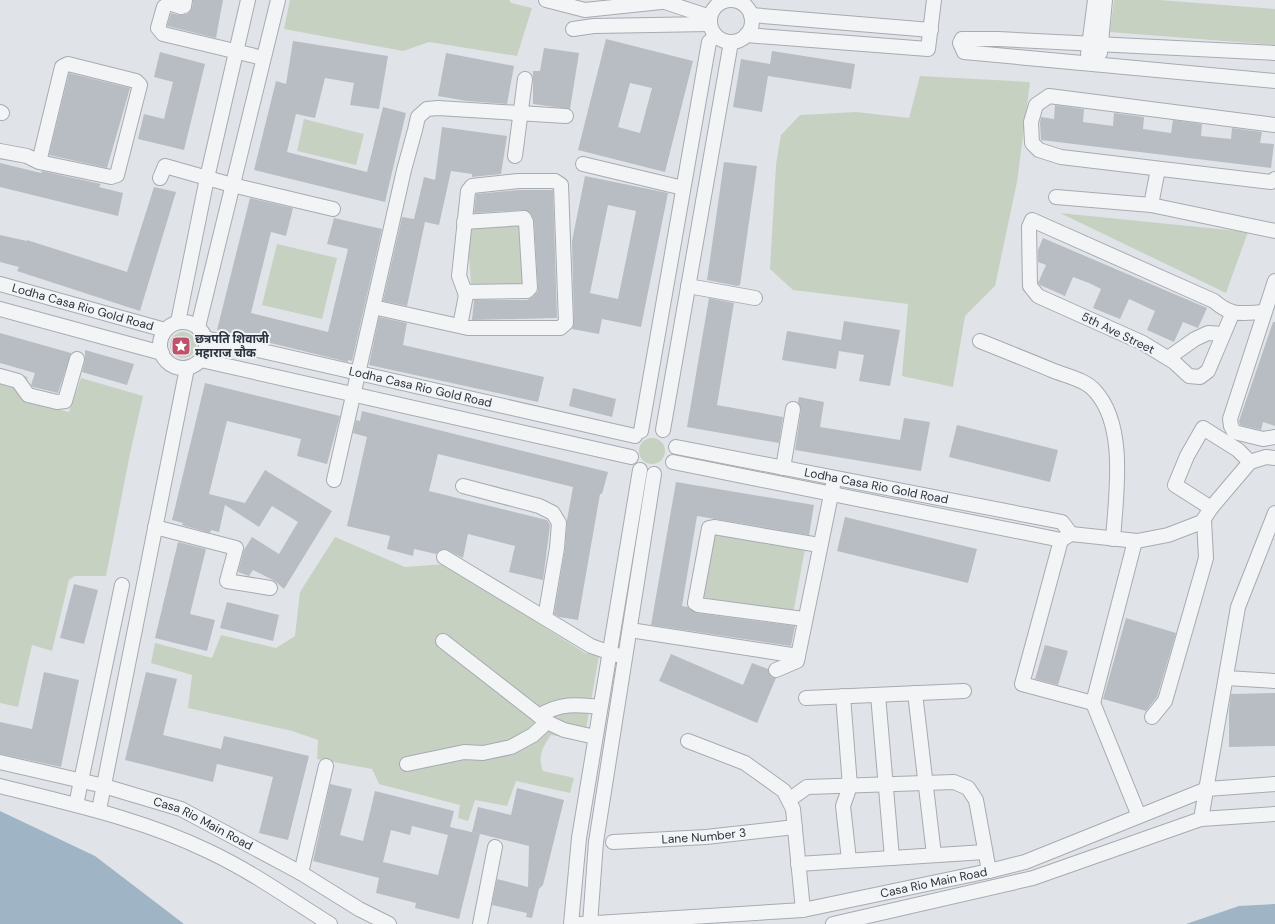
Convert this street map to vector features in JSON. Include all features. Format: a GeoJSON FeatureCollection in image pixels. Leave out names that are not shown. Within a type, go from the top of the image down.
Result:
{"type":"FeatureCollection","features":[{"type":"Feature","properties":{"kind":"street"},"geometry":{"type":"LineString","coordinates":[[185,0],[184,6],[181,7],[169,3],[164,7],[158,28],[162,34],[263,58]]}},
{"type":"Feature","properties":{"kind":"street"},"geometry":{"type":"LineString","coordinates":[[178,322],[207,178],[248,0]]}},
{"type":"Feature","properties":{"kind":"street"},"geometry":{"type":"LineString","coordinates":[[162,353],[169,364],[176,367],[187,368],[192,367],[201,360],[206,348],[202,332],[232,185],[278,0]]}},
{"type":"Feature","properties":{"kind":"street"},"geometry":{"type":"LineString","coordinates":[[546,0],[585,10],[660,1],[712,26],[721,40],[731,42],[741,39],[750,29],[749,8]]}},
{"type":"Feature","properties":{"kind":"street"},"geometry":{"type":"LineString","coordinates":[[731,42],[663,430],[669,434],[676,448],[673,462],[668,468],[654,474],[640,470],[631,457],[630,450],[638,433],[716,5],[722,1],[736,0],[749,8],[931,30]]}},
{"type":"Feature","properties":{"kind":"street"},"geometry":{"type":"LineString","coordinates":[[746,35],[928,49],[934,0]]}},
{"type":"Feature","properties":{"kind":"street"},"geometry":{"type":"LineString","coordinates":[[1094,64],[1095,0]]}},
{"type":"Feature","properties":{"kind":"street"},"geometry":{"type":"LineString","coordinates":[[1095,45],[1105,0]]}},
{"type":"Feature","properties":{"kind":"street"},"geometry":{"type":"LineString","coordinates":[[573,29],[594,26],[712,26]]}},
{"type":"Feature","properties":{"kind":"street"},"geometry":{"type":"LineString","coordinates":[[1275,54],[991,39],[962,39],[960,43],[964,52],[1275,80]]}},
{"type":"Feature","properties":{"kind":"street"},"geometry":{"type":"LineString","coordinates":[[0,151],[27,156],[39,162],[111,177],[117,175],[140,85],[136,80],[68,64],[62,67],[39,162]]}},
{"type":"Feature","properties":{"kind":"street"},"geometry":{"type":"LineString","coordinates":[[516,156],[525,79]]}},
{"type":"Feature","properties":{"kind":"street"},"geometry":{"type":"LineString","coordinates":[[1275,125],[1049,96],[1036,105],[1031,122],[1032,143],[1039,150],[1061,158],[1271,182],[1275,179]]}},
{"type":"Feature","properties":{"kind":"street"},"geometry":{"type":"LineString","coordinates":[[334,480],[404,170],[418,117],[427,109],[438,108],[566,116]]}},
{"type":"Feature","properties":{"kind":"street"},"geometry":{"type":"LineString","coordinates":[[583,164],[683,188]]}},
{"type":"Feature","properties":{"kind":"street"},"geometry":{"type":"LineString","coordinates":[[160,178],[165,166],[232,185],[333,209]]}},
{"type":"Feature","properties":{"kind":"street"},"geometry":{"type":"LineString","coordinates":[[1151,205],[1158,169]]}},
{"type":"Feature","properties":{"kind":"street"},"geometry":{"type":"LineString","coordinates":[[373,307],[468,328],[560,328],[566,323],[561,185],[555,181],[518,181],[472,186],[468,190],[460,276],[465,292],[460,326]]}},
{"type":"Feature","properties":{"kind":"street"},"geometry":{"type":"LineString","coordinates":[[1056,197],[1151,205],[1275,231]]}},
{"type":"Feature","properties":{"kind":"street"},"geometry":{"type":"LineString","coordinates":[[464,222],[524,218],[526,222],[530,288],[527,290],[465,292]]}},
{"type":"Feature","properties":{"kind":"street","name":"5th Ave Street"},"geometry":{"type":"LineString","coordinates":[[1032,220],[1214,301],[1225,311],[1233,312],[1208,370],[1200,378],[1189,376],[1168,358],[1143,343],[1038,296],[1030,286],[1029,227],[1032,220]]}},
{"type":"Feature","properties":{"kind":"street"},"geometry":{"type":"LineString","coordinates":[[1275,281],[1230,419],[1234,432],[1263,439],[1275,437]]}},
{"type":"Feature","properties":{"kind":"street","name":"Lodha Casa Rio Gold Road"},"geometry":{"type":"LineString","coordinates":[[0,284],[165,330]]}},
{"type":"Feature","properties":{"kind":"street"},"geometry":{"type":"LineString","coordinates":[[688,286],[755,298]]}},
{"type":"Feature","properties":{"kind":"street","name":"Lodha Casa Rio Gold Road"},"geometry":{"type":"LineString","coordinates":[[0,309],[162,353],[160,343],[165,330],[178,322],[186,321],[202,332],[358,373],[638,433],[656,428],[663,430]]}},
{"type":"Feature","properties":{"kind":"street"},"geometry":{"type":"LineString","coordinates":[[1233,312],[1264,312]]}},
{"type":"Feature","properties":{"kind":"street"},"geometry":{"type":"LineString","coordinates":[[1168,358],[1195,339],[1208,333],[1223,334]]}},
{"type":"Feature","properties":{"kind":"street"},"geometry":{"type":"LineString","coordinates":[[980,341],[1077,380],[1095,390],[1107,408],[1115,438],[1118,473],[1113,539]]}},
{"type":"Feature","properties":{"kind":"street"},"geometry":{"type":"LineString","coordinates":[[0,376],[18,381],[28,394],[57,402],[65,401],[77,359]]}},
{"type":"Feature","properties":{"kind":"street","name":"Lodha Casa Rio Gold Road"},"geometry":{"type":"LineString","coordinates":[[201,360],[631,457]]}},
{"type":"Feature","properties":{"kind":"street"},"geometry":{"type":"LineString","coordinates":[[99,810],[187,368]]}},
{"type":"Feature","properties":{"kind":"street"},"geometry":{"type":"LineString","coordinates":[[783,468],[793,409]]}},
{"type":"Feature","properties":{"kind":"street"},"geometry":{"type":"LineString","coordinates":[[1152,717],[1166,701],[1206,558],[1207,514],[1175,485],[1187,456],[1203,428],[1238,450],[1250,462],[1266,457],[1275,458]]}},
{"type":"Feature","properties":{"kind":"street","name":"Lodha Casa Rio Gold Road"},"geometry":{"type":"LineString","coordinates":[[676,448],[1062,522],[1066,537]]}},
{"type":"Feature","properties":{"kind":"street","name":"Lodha Casa Rio Gold Road"},"geometry":{"type":"LineString","coordinates":[[673,462],[831,494],[1066,537],[1135,541],[1168,536],[1202,522],[1250,462]]}},
{"type":"Feature","properties":{"kind":"street"},"geometry":{"type":"LineString","coordinates":[[571,924],[582,818],[640,470]]}},
{"type":"Feature","properties":{"kind":"street"},"geometry":{"type":"LineString","coordinates":[[587,923],[600,821],[654,474]]}},
{"type":"Feature","properties":{"kind":"street"},"geometry":{"type":"LineString","coordinates":[[776,670],[794,663],[798,656],[819,545],[835,478]]}},
{"type":"Feature","properties":{"kind":"street"},"geometry":{"type":"LineString","coordinates":[[463,486],[539,506],[553,513],[560,523],[545,618]]}},
{"type":"Feature","properties":{"kind":"street"},"geometry":{"type":"LineString","coordinates":[[1201,820],[1238,607],[1275,513]]}},
{"type":"Feature","properties":{"kind":"street"},"geometry":{"type":"LineString","coordinates":[[155,527],[236,548],[227,581],[270,588]]}},
{"type":"Feature","properties":{"kind":"street"},"geometry":{"type":"LineString","coordinates":[[804,620],[698,605],[695,603],[709,528],[714,527],[819,545]]}},
{"type":"Feature","properties":{"kind":"street"},"geometry":{"type":"LineString","coordinates":[[1066,537],[1022,684],[1093,703]]}},
{"type":"Feature","properties":{"kind":"street"},"geometry":{"type":"LineString","coordinates":[[1135,541],[1093,703],[1139,816]]}},
{"type":"Feature","properties":{"kind":"street"},"geometry":{"type":"LineString","coordinates":[[444,557],[591,646],[609,654],[626,656]]}},
{"type":"Feature","properties":{"kind":"street"},"geometry":{"type":"LineString","coordinates":[[76,805],[122,585]]}},
{"type":"Feature","properties":{"kind":"street"},"geometry":{"type":"LineString","coordinates":[[630,630],[798,656]]}},
{"type":"Feature","properties":{"kind":"street"},"geometry":{"type":"LineString","coordinates":[[443,641],[543,719],[564,730],[595,737]]}},
{"type":"Feature","properties":{"kind":"street"},"geometry":{"type":"LineString","coordinates":[[605,676],[622,679]]}},
{"type":"Feature","properties":{"kind":"street"},"geometry":{"type":"LineString","coordinates":[[1226,678],[1275,681]]}},
{"type":"Feature","properties":{"kind":"street"},"geometry":{"type":"LineString","coordinates":[[806,698],[964,691]]}},
{"type":"Feature","properties":{"kind":"street"},"geometry":{"type":"LineString","coordinates":[[916,694],[934,855]]}},
{"type":"Feature","properties":{"kind":"street"},"geometry":{"type":"LineString","coordinates":[[878,695],[892,858]]}},
{"type":"Feature","properties":{"kind":"street"},"geometry":{"type":"LineString","coordinates":[[843,696],[850,786],[843,806],[849,860]]}},
{"type":"Feature","properties":{"kind":"street"},"geometry":{"type":"LineString","coordinates":[[408,764],[464,752],[483,753],[511,747],[533,735],[550,709],[562,706],[600,707]]}},
{"type":"Feature","properties":{"kind":"street"},"geometry":{"type":"LineString","coordinates":[[688,741],[745,763],[784,791],[793,809],[803,910]]}},
{"type":"Feature","properties":{"kind":"street","name":"Casa Rio Main Road"},"geometry":{"type":"LineString","coordinates":[[0,762],[104,786],[181,809],[301,873],[359,909],[390,924]]}},
{"type":"Feature","properties":{"kind":"street"},"geometry":{"type":"LineString","coordinates":[[301,873],[326,766]]}},
{"type":"Feature","properties":{"kind":"street"},"geometry":{"type":"LineString","coordinates":[[789,800],[807,787],[954,782],[968,788],[976,800],[989,871]]}},
{"type":"Feature","properties":{"kind":"street","name":"Casa Rio Main Road"},"geometry":{"type":"LineString","coordinates":[[587,923],[803,910],[1025,862],[1206,789],[1275,784]]}},
{"type":"Feature","properties":{"kind":"street","name":"Casa Rio Main Road"},"geometry":{"type":"LineString","coordinates":[[0,786],[99,810],[160,830],[208,851],[260,880],[330,924]]}},
{"type":"Feature","properties":{"kind":"street","name":"Casa Rio Main Road"},"geometry":{"type":"LineString","coordinates":[[833,924],[1033,878],[1201,820],[1275,814]]}},
{"type":"Feature","properties":{"kind":"street"},"geometry":{"type":"LineString","coordinates":[[582,818],[600,821]]}},
{"type":"Feature","properties":{"kind":"street","name":"Lane Number 3"},"geometry":{"type":"LineString","coordinates":[[613,842],[706,837],[795,827]]}},
{"type":"Feature","properties":{"kind":"street"},"geometry":{"type":"LineString","coordinates":[[480,924],[495,847]]}},
{"type":"Feature","properties":{"kind":"street"},"geometry":{"type":"LineString","coordinates":[[798,864],[985,852]]}},
{"type":"Feature","properties":{"kind":"green space"},"geometry":{"type":"Polygon","coordinates":[[[290,0],[509,0],[511,3],[532,8],[517,56],[429,42],[403,51],[284,29],[290,0]]]}},
{"type":"Feature","properties":{"kind":"green space"},"geometry":{"type":"Polygon","coordinates":[[[1114,0],[1159,0],[1275,9],[1275,45],[1110,32],[1114,0]]]}},
{"type":"Feature","properties":{"kind":"green space"},"geometry":{"type":"Polygon","coordinates":[[[920,76],[1030,82],[1017,182],[995,286],[965,316],[953,387],[902,376],[908,304],[793,290],[770,269],[776,165],[781,135],[800,115],[856,112],[909,118],[920,76]]]}},
{"type":"Feature","properties":{"kind":"green space"},"geometry":{"type":"Polygon","coordinates":[[[304,119],[364,134],[356,165],[297,151],[304,119]]]}},
{"type":"Feature","properties":{"kind":"green space"},"geometry":{"type":"Polygon","coordinates":[[[1060,213],[1248,232],[1226,293],[1060,213]]]}},
{"type":"Feature","properties":{"kind":"green space"},"geometry":{"type":"Polygon","coordinates":[[[523,221],[526,285],[471,284],[467,226],[523,221]]]}},
{"type":"Feature","properties":{"kind":"green space"},"geometry":{"type":"Polygon","coordinates":[[[277,244],[337,258],[322,319],[262,305],[277,244]]]}},
{"type":"Feature","properties":{"kind":"green space"},"geometry":{"type":"Polygon","coordinates":[[[183,332],[192,336],[196,345],[192,354],[183,358],[174,354],[170,345],[174,336],[183,332]]]}},
{"type":"Feature","properties":{"kind":"green space"},"geometry":{"type":"Polygon","coordinates":[[[0,369],[28,377],[21,399],[69,412],[81,378],[143,396],[106,576],[75,576],[69,580],[52,651],[32,645],[18,707],[0,703],[0,369]]]}},
{"type":"Feature","properties":{"kind":"green space"},"geometry":{"type":"Polygon","coordinates":[[[652,438],[662,441],[665,451],[662,461],[652,464],[642,461],[639,451],[642,441],[652,438]]]}},
{"type":"Feature","properties":{"kind":"green space"},"geometry":{"type":"Polygon","coordinates":[[[709,531],[805,549],[793,614],[697,596],[709,531]]]}},
{"type":"Feature","properties":{"kind":"green space"},"geometry":{"type":"Polygon","coordinates":[[[335,537],[405,567],[445,564],[585,653],[599,656],[584,740],[551,735],[543,748],[541,756],[541,766],[543,771],[574,778],[570,793],[516,781],[507,806],[475,800],[468,821],[458,818],[460,805],[379,784],[372,769],[317,759],[318,740],[292,731],[188,708],[192,675],[151,663],[155,643],[212,658],[221,635],[276,648],[295,636],[300,592],[335,537]]]}},
{"type":"Feature","properties":{"kind":"water"},"geometry":{"type":"Polygon","coordinates":[[[0,811],[95,856],[184,924],[0,924],[0,811]]]}},
{"type":"Feature","properties":{"kind":"water"},"geometry":{"type":"Polygon","coordinates":[[[1275,904],[1275,924],[1186,924],[1239,906],[1275,904]]]}},
{"type":"Feature","properties":{"kind":"building"},"geometry":{"type":"Polygon","coordinates":[[[193,0],[223,0],[216,38],[167,26],[171,13],[179,15],[187,14],[192,8],[193,0]]]}},
{"type":"Feature","properties":{"kind":"building"},"geometry":{"type":"Polygon","coordinates":[[[606,39],[693,61],[665,172],[578,150],[606,39]],[[630,83],[618,127],[640,133],[652,88],[630,83]]]}},
{"type":"Feature","properties":{"kind":"building"},"geometry":{"type":"Polygon","coordinates":[[[293,41],[388,56],[379,109],[350,105],[354,83],[325,78],[315,118],[296,114],[287,152],[367,172],[383,107],[406,113],[385,202],[254,170],[276,81],[286,84],[293,41]]]}},
{"type":"Feature","properties":{"kind":"building"},"geometry":{"type":"Polygon","coordinates":[[[544,48],[579,53],[570,109],[533,104],[533,71],[540,71],[544,48]]]}},
{"type":"Feature","properties":{"kind":"building"},"geometry":{"type":"Polygon","coordinates":[[[772,51],[855,64],[851,89],[768,76],[762,112],[733,107],[741,59],[770,64],[772,51]]]}},
{"type":"Feature","properties":{"kind":"building"},"geometry":{"type":"Polygon","coordinates":[[[160,52],[205,64],[184,150],[138,139],[144,114],[164,119],[173,82],[154,77],[160,52]]]}},
{"type":"Feature","properties":{"kind":"building"},"geometry":{"type":"Polygon","coordinates":[[[446,53],[514,66],[507,104],[467,101],[438,96],[446,53]]]}},
{"type":"Feature","properties":{"kind":"building"},"geometry":{"type":"Polygon","coordinates":[[[69,73],[130,88],[107,168],[49,155],[69,73]]]}},
{"type":"Feature","properties":{"kind":"building"},"geometry":{"type":"Polygon","coordinates":[[[1055,105],[1084,109],[1083,122],[1113,126],[1114,113],[1144,117],[1143,129],[1171,133],[1173,120],[1202,124],[1201,136],[1231,139],[1232,128],[1262,132],[1260,143],[1274,144],[1271,168],[1041,140],[1041,117],[1054,119],[1055,105]]]}},
{"type":"Feature","properties":{"kind":"building"},"geometry":{"type":"Polygon","coordinates":[[[442,127],[507,136],[501,174],[472,177],[472,174],[451,171],[439,225],[425,222],[407,306],[383,301],[402,217],[414,219],[424,177],[435,180],[442,127]]]}},
{"type":"Feature","properties":{"kind":"building"},"geometry":{"type":"Polygon","coordinates":[[[724,162],[757,166],[740,285],[737,286],[707,280],[724,162]]]}},
{"type":"Feature","properties":{"kind":"building"},"geometry":{"type":"Polygon","coordinates":[[[0,163],[41,173],[42,171],[101,184],[99,187],[123,193],[118,216],[0,187],[0,163]]]}},
{"type":"Feature","properties":{"kind":"building"},"geometry":{"type":"Polygon","coordinates":[[[585,176],[668,193],[641,327],[602,319],[599,334],[572,329],[574,323],[572,241],[585,176]],[[608,205],[590,293],[618,299],[636,211],[608,205]]]}},
{"type":"Feature","properties":{"kind":"building"},"geometry":{"type":"Polygon","coordinates":[[[154,187],[176,192],[140,311],[17,271],[19,267],[0,262],[0,235],[27,240],[127,272],[154,187]]]}},
{"type":"Feature","properties":{"kind":"building"},"geometry":{"type":"Polygon","coordinates":[[[518,190],[553,190],[557,318],[472,320],[474,300],[527,300],[533,297],[538,291],[534,221],[531,214],[523,210],[474,213],[476,194],[518,190]]]}},
{"type":"Feature","properties":{"kind":"building"},"geometry":{"type":"Polygon","coordinates":[[[250,198],[293,208],[286,236],[271,232],[251,313],[328,332],[348,249],[327,244],[334,218],[382,229],[352,361],[348,360],[348,362],[217,330],[250,198]]]}},
{"type":"Feature","properties":{"kind":"building"},"geometry":{"type":"Polygon","coordinates":[[[1043,238],[1207,308],[1198,328],[1183,322],[1174,342],[1147,330],[1155,311],[1129,299],[1120,319],[1093,308],[1101,289],[1089,283],[1073,277],[1065,296],[1040,285],[1038,283],[1046,265],[1038,262],[1038,250],[1043,238]]]}},
{"type":"Feature","properties":{"kind":"building"},"geometry":{"type":"Polygon","coordinates":[[[709,298],[734,303],[717,405],[783,417],[779,443],[687,427],[709,298]]]}},
{"type":"Feature","properties":{"kind":"building"},"geometry":{"type":"Polygon","coordinates":[[[379,317],[407,323],[403,345],[544,377],[538,402],[369,365],[379,317]]]}},
{"type":"Feature","properties":{"kind":"building"},"geometry":{"type":"Polygon","coordinates":[[[844,321],[900,330],[890,386],[859,381],[864,355],[839,351],[836,369],[782,360],[787,331],[841,340],[844,321]]]}},
{"type":"Feature","properties":{"kind":"building"},"geometry":{"type":"Polygon","coordinates":[[[1273,322],[1275,322],[1275,426],[1263,422],[1261,430],[1240,425],[1239,421],[1273,322]]]}},
{"type":"Feature","properties":{"kind":"building"},"geometry":{"type":"Polygon","coordinates":[[[0,333],[71,353],[58,393],[33,387],[31,385],[35,373],[0,363],[0,333]]]}},
{"type":"Feature","properties":{"kind":"building"},"geometry":{"type":"Polygon","coordinates":[[[85,350],[134,364],[127,385],[82,372],[85,361],[85,350]]]}},
{"type":"Feature","properties":{"kind":"building"},"geometry":{"type":"Polygon","coordinates":[[[205,383],[340,416],[327,464],[297,456],[301,439],[227,421],[209,494],[245,503],[265,470],[332,511],[284,589],[275,581],[253,570],[249,576],[238,572],[244,550],[252,537],[279,554],[298,522],[272,506],[259,527],[225,505],[219,532],[211,530],[210,533],[182,525],[183,523],[172,520],[205,383]]]}},
{"type":"Feature","properties":{"kind":"building"},"geometry":{"type":"Polygon","coordinates":[[[573,388],[616,399],[612,417],[569,406],[573,388]]]}},
{"type":"Feature","properties":{"kind":"building"},"geometry":{"type":"Polygon","coordinates":[[[799,397],[824,402],[820,427],[900,440],[904,418],[930,422],[921,471],[795,450],[801,410],[798,402],[799,397]]]}},
{"type":"Feature","properties":{"kind":"building"},"geometry":{"type":"Polygon","coordinates":[[[362,411],[608,472],[602,494],[600,494],[578,620],[559,617],[554,614],[565,549],[567,520],[573,487],[438,454],[429,491],[547,520],[550,525],[543,580],[509,572],[515,546],[468,534],[463,558],[445,549],[440,550],[436,554],[414,549],[413,556],[387,549],[390,536],[347,526],[367,437],[353,433],[356,420],[360,421],[362,411]]]}},
{"type":"Feature","properties":{"kind":"building"},"geometry":{"type":"Polygon","coordinates":[[[957,425],[1058,450],[1050,482],[949,457],[957,425]]]}},
{"type":"Feature","properties":{"kind":"building"},"geometry":{"type":"Polygon","coordinates":[[[676,482],[814,505],[809,535],[697,516],[682,606],[688,607],[697,613],[795,626],[791,646],[651,625],[676,482]]]}},
{"type":"Feature","properties":{"kind":"building"},"geometry":{"type":"Polygon","coordinates":[[[845,517],[977,549],[968,583],[837,551],[845,517]]]}},
{"type":"Feature","properties":{"kind":"building"},"geometry":{"type":"Polygon","coordinates":[[[178,542],[206,549],[190,614],[215,620],[207,651],[155,638],[178,542]]]}},
{"type":"Feature","properties":{"kind":"building"},"geometry":{"type":"Polygon","coordinates":[[[74,584],[98,590],[84,644],[60,638],[74,584]]]}},
{"type":"Feature","properties":{"kind":"building"},"geometry":{"type":"Polygon","coordinates":[[[227,602],[279,615],[273,641],[220,628],[227,602]]]}},
{"type":"Feature","properties":{"kind":"building"},"geometry":{"type":"Polygon","coordinates":[[[1126,618],[1176,633],[1157,697],[1146,711],[1103,699],[1126,618]]]}},
{"type":"Feature","properties":{"kind":"building"},"geometry":{"type":"Polygon","coordinates":[[[1045,645],[1068,651],[1058,685],[1035,679],[1045,645]]]}},
{"type":"Feature","properties":{"kind":"building"},"geometry":{"type":"Polygon","coordinates":[[[671,654],[743,685],[752,663],[768,669],[771,677],[776,678],[757,723],[659,681],[671,654]]]}},
{"type":"Feature","properties":{"kind":"building"},"geometry":{"type":"Polygon","coordinates":[[[44,672],[79,680],[61,767],[0,754],[0,722],[32,729],[44,672]]]}},
{"type":"Feature","properties":{"kind":"building"},"geometry":{"type":"Polygon","coordinates":[[[146,672],[177,679],[163,735],[221,749],[224,736],[309,756],[288,840],[259,833],[273,777],[217,764],[213,782],[125,760],[146,672]]]}},
{"type":"Feature","properties":{"kind":"building"},"geometry":{"type":"Polygon","coordinates":[[[1275,693],[1275,746],[1229,747],[1229,709],[1231,694],[1275,693]]]}},
{"type":"Feature","properties":{"kind":"building"},"geometry":{"type":"Polygon","coordinates":[[[330,784],[352,789],[340,835],[363,841],[375,791],[454,811],[450,827],[480,834],[459,919],[415,908],[416,903],[376,893],[379,878],[313,861],[330,784]],[[412,826],[410,835],[391,830],[383,862],[438,875],[448,835],[412,826]]]}},
{"type":"Feature","properties":{"kind":"building"},"geometry":{"type":"Polygon","coordinates":[[[517,788],[564,800],[543,885],[539,889],[532,918],[526,917],[527,913],[492,905],[497,879],[528,887],[529,846],[472,832],[478,807],[511,815],[517,788]]]}},
{"type":"Feature","properties":{"kind":"place","name":"छत्रपति शिवाजी महाराज चौक"},"geometry":{"type":"Point","coordinates":[181,346]}}]}
